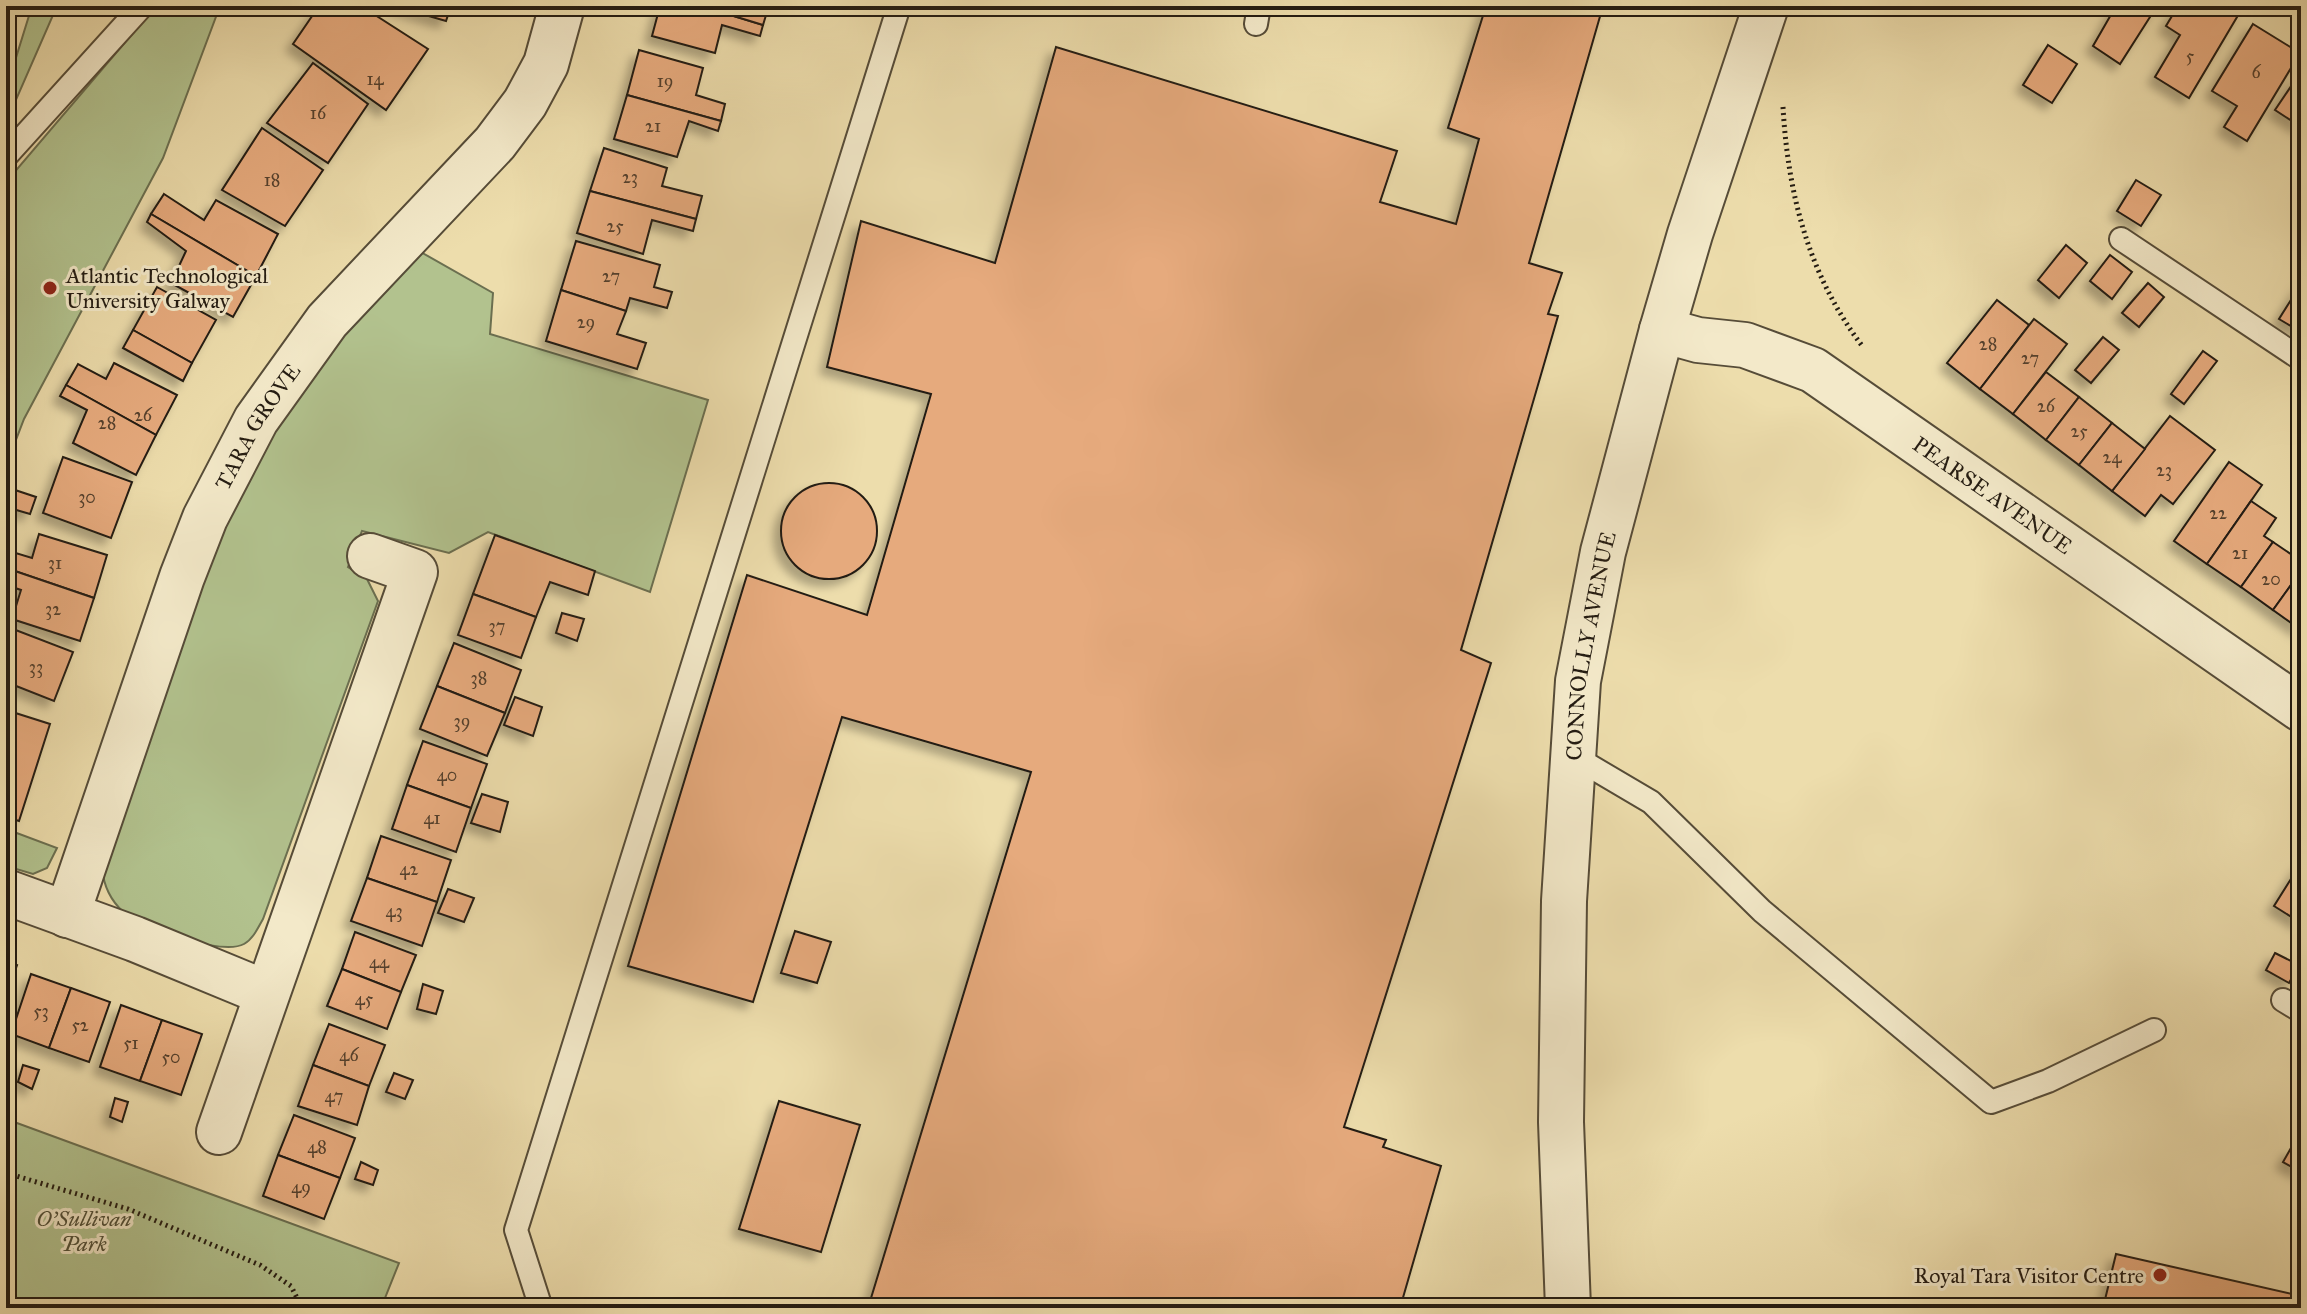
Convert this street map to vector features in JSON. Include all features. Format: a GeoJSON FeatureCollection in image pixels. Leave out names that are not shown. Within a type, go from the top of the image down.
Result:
{"type":"FeatureCollection","features":[{"type":"Feature","properties":{"kind":"street","name":"TARA GROVE"},"geometry":{"type":"LineString","coordinates":[[67,915],[182,577],[205,518],[256,420],[327,321],[495,143],[525,103],[546,64],[562,6]]}},
{"type":"Feature","properties":{"kind":"street","name":"CONNOLLY AVENUE"},"geometry":{"type":"LineString","coordinates":[[1568,1308],[1561,1106],[1564,901],[1578,681],[1603,552],[1662,330],[1690,234],[1766,6]]}},
{"type":"Feature","properties":{"kind":"street","name":"PEARSE AVENUE"},"geometry":{"type":"LineString","coordinates":[[1662,330],[1698,340],[1745,345],[1813,370],[2301,709]]}},
{"type":"Feature","properties":{"kind":"street"},"geometry":{"type":"LineString","coordinates":[[219,1132],[415,572],[370,556]]}},
{"type":"Feature","properties":{"kind":"street"},"geometry":{"type":"LineString","coordinates":[[6,892],[266,993]]}},
{"type":"Feature","properties":{"kind":"lane"},"geometry":{"type":"LineString","coordinates":[[6,156],[142,6]]}},
{"type":"Feature","properties":{"kind":"lane"},"geometry":{"type":"LineString","coordinates":[[541,1308],[516,1230],[899,6]]}},
{"type":"Feature","properties":{"kind":"lane"},"geometry":{"type":"LineString","coordinates":[[2121,239],[2301,359]]}},
{"type":"Feature","properties":{"kind":"lane"},"geometry":{"type":"LineString","coordinates":[[1573,756],[1651,802],[1762,911],[1991,1102],[2048,1081],[2154,1030]]}},
{"type":"Feature","properties":{"kind":"path"},"geometry":{"type":"LineString","coordinates":[[1782,104],[1786,166],[1815,267],[1841,319],[1865,350]]}},
{"type":"Feature","properties":{"kind":"path"},"geometry":{"type":"LineString","coordinates":[[6,1173],[128,1209],[260,1265],[291,1286],[302,1308]]}},
{"type":"Feature","properties":{"kind":"green space"},"geometry":{"type":"Polygon","coordinates":[[[32,6],[57,6],[12,109],[6,108],[6,90],[32,6]]]}},
{"type":"Feature","properties":{"kind":"green space","name":"Atlantic Technological University Galway"},"geometry":{"type":"Polygon","coordinates":[[[156,6],[220,6],[163,158],[24,419],[6,466],[6,182],[156,6]]]}},
{"type":"Feature","properties":{"kind":"green space"},"geometry":{"type":"Polygon","coordinates":[[[419,251],[493,293],[490,334],[708,400],[650,592],[488,532],[449,553],[362,531],[348,567],[367,579],[378,601],[263,919],[250,939],[234,947],[204,944],[152,929],[138,923],[119,908],[109,893],[103,875],[158,698],[200,577],[251,464],[282,413],[330,350],[419,251]]]}},
{"type":"Feature","properties":{"kind":"green space"},"geometry":{"type":"Polygon","coordinates":[[[6,829],[57,848],[47,868],[33,874],[6,866],[6,829]]]}},
{"type":"Feature","properties":{"kind":"green space","name":"O'Sullivan Park"},"geometry":{"type":"Polygon","coordinates":[[[6,1119],[399,1263],[381,1308],[6,1308],[6,1119]]]}},
{"type":"Feature","properties":{"kind":"building"},"geometry":{"type":"Polygon","coordinates":[[[6,6],[18,6],[6,42],[6,6]]]}},
{"type":"Feature","properties":{"kind":"building"},"geometry":{"type":"Polygon","coordinates":[[[319,6],[334,13],[338,6],[361,6],[428,49],[386,110],[293,44],[319,6]]]}},
{"type":"Feature","properties":{"kind":"building"},"geometry":{"type":"Polygon","coordinates":[[[394,6],[451,6],[446,21],[394,6]]]}},
{"type":"Feature","properties":{"kind":"building"},"geometry":{"type":"Polygon","coordinates":[[[660,6],[701,6],[763,25],[760,36],[722,25],[715,53],[652,36],[660,6]]]}},
{"type":"Feature","properties":{"kind":"building"},"geometry":{"type":"Polygon","coordinates":[[[701,6],[747,6],[767,12],[763,25],[701,6]]]}},
{"type":"Feature","properties":{"kind":"building"},"geometry":{"type":"Polygon","coordinates":[[[1486,6],[1603,6],[1529,263],[1562,273],[1548,314],[1558,316],[1461,650],[1491,663],[1344,1127],[1386,1140],[1383,1147],[1441,1166],[1400,1308],[868,1308],[1031,772],[842,717],[753,1002],[628,966],[747,575],[867,615],[931,394],[827,367],[861,221],[995,263],[1056,47],[1397,151],[1380,202],[1456,224],[1479,139],[1448,128],[1486,6]]]}},
{"type":"Feature","properties":{"kind":"building"},"geometry":{"type":"Polygon","coordinates":[[[2116,6],[2157,6],[2120,64],[2093,46],[2116,6]]]}},
{"type":"Feature","properties":{"kind":"building"},"geometry":{"type":"Polygon","coordinates":[[[2178,6],[2231,6],[2240,12],[2189,98],[2155,77],[2180,35],[2166,26],[2178,6]]]}},
{"type":"Feature","properties":{"kind":"building"},"geometry":{"type":"Polygon","coordinates":[[[2253,24],[2300,53],[2247,141],[2224,127],[2237,106],[2212,91],[2253,24]]]}},
{"type":"Feature","properties":{"kind":"building"},"geometry":{"type":"Polygon","coordinates":[[[2048,45],[2077,64],[2052,103],[2023,85],[2048,45]]]}},
{"type":"Feature","properties":{"kind":"building"},"geometry":{"type":"Polygon","coordinates":[[[639,50],[703,68],[696,95],[725,104],[721,121],[627,95],[639,50]]]}},
{"type":"Feature","properties":{"kind":"building"},"geometry":{"type":"Polygon","coordinates":[[[313,63],[368,104],[328,163],[267,123],[313,63]]]}},
{"type":"Feature","properties":{"kind":"building"},"geometry":{"type":"Polygon","coordinates":[[[2298,76],[2301,78],[2301,127],[2275,110],[2298,76]]]}},
{"type":"Feature","properties":{"kind":"building"},"geometry":{"type":"Polygon","coordinates":[[[627,95],[721,121],[718,131],[689,121],[677,157],[614,139],[627,95]]]}},
{"type":"Feature","properties":{"kind":"building"},"geometry":{"type":"Polygon","coordinates":[[[262,128],[323,170],[285,226],[222,190],[262,128]]]}},
{"type":"Feature","properties":{"kind":"building"},"geometry":{"type":"Polygon","coordinates":[[[604,148],[667,168],[662,186],[702,196],[696,219],[590,191],[604,148]]]}},
{"type":"Feature","properties":{"kind":"building"},"geometry":{"type":"Polygon","coordinates":[[[2136,180],[2161,195],[2141,226],[2117,211],[2136,180]]]}},
{"type":"Feature","properties":{"kind":"building"},"geometry":{"type":"Polygon","coordinates":[[[590,191],[696,219],[693,231],[652,220],[643,254],[577,233],[590,191]]]}},
{"type":"Feature","properties":{"kind":"building"},"geometry":{"type":"Polygon","coordinates":[[[164,194],[204,220],[216,200],[278,234],[256,276],[151,214],[164,194]]]}},
{"type":"Feature","properties":{"kind":"building"},"geometry":{"type":"Polygon","coordinates":[[[151,214],[256,276],[233,317],[171,283],[186,251],[147,222],[151,214]]]}},
{"type":"Feature","properties":{"kind":"building"},"geometry":{"type":"Polygon","coordinates":[[[576,241],[660,265],[654,287],[672,292],[667,308],[630,298],[626,311],[561,290],[576,241]]]}},
{"type":"Feature","properties":{"kind":"building"},"geometry":{"type":"Polygon","coordinates":[[[2066,245],[2087,263],[2059,298],[2038,280],[2066,245]]]}},
{"type":"Feature","properties":{"kind":"building"},"geometry":{"type":"Polygon","coordinates":[[[2110,255],[2132,272],[2112,299],[2090,281],[2110,255]]]}},
{"type":"Feature","properties":{"kind":"building"},"geometry":{"type":"Polygon","coordinates":[[[2148,283],[2164,297],[2139,327],[2122,313],[2148,283]]]}},
{"type":"Feature","properties":{"kind":"building"},"geometry":{"type":"Polygon","coordinates":[[[2301,284],[2301,332],[2279,319],[2301,284]]]}},
{"type":"Feature","properties":{"kind":"building"},"geometry":{"type":"Polygon","coordinates":[[[157,287],[216,320],[192,363],[133,330],[157,287]]]}},
{"type":"Feature","properties":{"kind":"building"},"geometry":{"type":"Polygon","coordinates":[[[561,290],[626,311],[617,334],[646,343],[637,369],[546,341],[561,290]]]}},
{"type":"Feature","properties":{"kind":"building"},"geometry":{"type":"Polygon","coordinates":[[[1997,300],[2029,325],[1980,389],[1947,363],[1997,300]]]}},
{"type":"Feature","properties":{"kind":"building"},"geometry":{"type":"Polygon","coordinates":[[[2034,319],[2067,344],[2013,414],[1980,389],[2034,319]]]}},
{"type":"Feature","properties":{"kind":"building"},"geometry":{"type":"Polygon","coordinates":[[[133,330],[192,363],[183,381],[123,348],[133,330]]]}},
{"type":"Feature","properties":{"kind":"building"},"geometry":{"type":"Polygon","coordinates":[[[2103,337],[2119,350],[2091,383],[2075,370],[2103,337]]]}},
{"type":"Feature","properties":{"kind":"building"},"geometry":{"type":"Polygon","coordinates":[[[2203,351],[2217,361],[2184,404],[2171,394],[2203,351]]]}},
{"type":"Feature","properties":{"kind":"building"},"geometry":{"type":"Polygon","coordinates":[[[114,363],[177,395],[156,435],[66,385],[78,364],[106,379],[114,363]]]}},
{"type":"Feature","properties":{"kind":"building"},"geometry":{"type":"Polygon","coordinates":[[[2046,372],[2079,397],[2046,440],[2013,414],[2046,372]]]}},
{"type":"Feature","properties":{"kind":"building"},"geometry":{"type":"Polygon","coordinates":[[[66,385],[156,435],[136,475],[73,443],[87,410],[60,396],[66,385]]]}},
{"type":"Feature","properties":{"kind":"building"},"geometry":{"type":"Polygon","coordinates":[[[2079,397],[2112,423],[2079,465],[2046,440],[2079,397]]]}},
{"type":"Feature","properties":{"kind":"building"},"geometry":{"type":"Polygon","coordinates":[[[2170,416],[2215,450],[2173,504],[2161,495],[2145,516],[2112,491],[2170,416]]]}},
{"type":"Feature","properties":{"kind":"building"},"geometry":{"type":"Polygon","coordinates":[[[2112,423],[2145,449],[2112,491],[2079,465],[2112,423]]]}},
{"type":"Feature","properties":{"kind":"building"},"geometry":{"type":"Polygon","coordinates":[[[63,457],[132,482],[111,538],[43,513],[63,457]]]}},
{"type":"Feature","properties":{"kind":"building"},"geometry":{"type":"Polygon","coordinates":[[[2229,462],[2262,485],[2207,564],[2174,541],[2229,462]]]}},
{"type":"Feature","properties":{"kind":"building"},"geometry":{"type":"Polygon","coordinates":[[[829,483],[847,487],[863,497],[873,513],[877,531],[873,549],[863,565],[847,575],[829,579],[811,575],[795,565],[785,549],[781,531],[785,513],[795,497],[811,487],[829,483]]]}},
{"type":"Feature","properties":{"kind":"building"},"geometry":{"type":"Polygon","coordinates":[[[6,487],[36,497],[30,514],[6,507],[6,487]]]}},
{"type":"Feature","properties":{"kind":"building"},"geometry":{"type":"Polygon","coordinates":[[[2251,501],[2276,518],[2264,536],[2273,542],[2241,587],[2207,564],[2251,501]]]}},
{"type":"Feature","properties":{"kind":"building"},"geometry":{"type":"Polygon","coordinates":[[[39,534],[107,555],[94,598],[6,568],[6,550],[32,558],[39,534]]]}},
{"type":"Feature","properties":{"kind":"building"},"geometry":{"type":"Polygon","coordinates":[[[495,535],[595,571],[588,595],[550,582],[536,617],[473,594],[495,535]]]}},
{"type":"Feature","properties":{"kind":"building"},"geometry":{"type":"Polygon","coordinates":[[[2273,542],[2301,561],[2301,571],[2273,610],[2241,587],[2273,542]]]}},
{"type":"Feature","properties":{"kind":"building"},"geometry":{"type":"Polygon","coordinates":[[[6,568],[94,598],[80,641],[12,619],[21,590],[6,585],[6,568]]]}},
{"type":"Feature","properties":{"kind":"building"},"geometry":{"type":"Polygon","coordinates":[[[2301,571],[2301,630],[2273,610],[2301,571]]]}},
{"type":"Feature","properties":{"kind":"building"},"geometry":{"type":"Polygon","coordinates":[[[473,594],[536,617],[521,658],[458,635],[473,594]]]}},
{"type":"Feature","properties":{"kind":"building"},"geometry":{"type":"Polygon","coordinates":[[[562,613],[584,619],[577,641],[556,633],[562,613]]]}},
{"type":"Feature","properties":{"kind":"building"},"geometry":{"type":"Polygon","coordinates":[[[13,629],[73,652],[54,701],[6,682],[6,648],[13,629]]]}},
{"type":"Feature","properties":{"kind":"building"},"geometry":{"type":"Polygon","coordinates":[[[454,643],[521,670],[505,713],[437,686],[454,643]]]}},
{"type":"Feature","properties":{"kind":"building"},"geometry":{"type":"Polygon","coordinates":[[[437,686],[505,713],[487,756],[420,729],[437,686]]]}},
{"type":"Feature","properties":{"kind":"building"},"geometry":{"type":"Polygon","coordinates":[[[515,697],[542,707],[533,736],[504,725],[515,697]]]}},
{"type":"Feature","properties":{"kind":"building"},"geometry":{"type":"Polygon","coordinates":[[[6,710],[50,724],[19,821],[6,817],[6,710]]]}},
{"type":"Feature","properties":{"kind":"building"},"geometry":{"type":"Polygon","coordinates":[[[423,741],[487,764],[471,808],[407,785],[423,741]]]}},
{"type":"Feature","properties":{"kind":"building"},"geometry":{"type":"Polygon","coordinates":[[[407,785],[471,808],[456,852],[392,829],[407,785]]]}},
{"type":"Feature","properties":{"kind":"building"},"geometry":{"type":"Polygon","coordinates":[[[482,794],[508,802],[500,832],[471,823],[482,794]]]}},
{"type":"Feature","properties":{"kind":"building"},"geometry":{"type":"Polygon","coordinates":[[[381,836],[451,860],[437,902],[367,878],[381,836]]]}},
{"type":"Feature","properties":{"kind":"building"},"geometry":{"type":"Polygon","coordinates":[[[2301,863],[2301,923],[2274,906],[2301,863]]]}},
{"type":"Feature","properties":{"kind":"building"},"geometry":{"type":"Polygon","coordinates":[[[367,878],[437,902],[422,946],[351,921],[367,878]]]}},
{"type":"Feature","properties":{"kind":"building"},"geometry":{"type":"Polygon","coordinates":[[[448,889],[474,898],[464,922],[438,913],[448,889]]]}},
{"type":"Feature","properties":{"kind":"building"},"geometry":{"type":"Polygon","coordinates":[[[795,931],[831,942],[817,983],[781,973],[795,931]]]}},
{"type":"Feature","properties":{"kind":"building"},"geometry":{"type":"Polygon","coordinates":[[[355,932],[416,955],[401,992],[342,969],[355,932]]]}},
{"type":"Feature","properties":{"kind":"building"},"geometry":{"type":"Polygon","coordinates":[[[2275,953],[2299,965],[2289,983],[2266,970],[2275,953]]]}},
{"type":"Feature","properties":{"kind":"building"},"geometry":{"type":"Polygon","coordinates":[[[6,961],[17,965],[6,996],[6,961]]]}},
{"type":"Feature","properties":{"kind":"building"},"geometry":{"type":"Polygon","coordinates":[[[342,969],[401,992],[387,1029],[327,1006],[342,969]]]}},
{"type":"Feature","properties":{"kind":"building"},"geometry":{"type":"Polygon","coordinates":[[[31,974],[71,988],[49,1048],[11,1034],[31,974]]]}},
{"type":"Feature","properties":{"kind":"building"},"geometry":{"type":"Polygon","coordinates":[[[423,984],[443,991],[436,1014],[417,1009],[423,984]]]}},
{"type":"Feature","properties":{"kind":"building"},"geometry":{"type":"Polygon","coordinates":[[[71,988],[110,1002],[89,1062],[49,1048],[71,988]]]}},
{"type":"Feature","properties":{"kind":"building"},"geometry":{"type":"Polygon","coordinates":[[[121,1005],[162,1020],[140,1081],[100,1067],[121,1005]]]}},
{"type":"Feature","properties":{"kind":"building"},"geometry":{"type":"Polygon","coordinates":[[[162,1020],[202,1034],[181,1095],[140,1081],[162,1020]]]}},
{"type":"Feature","properties":{"kind":"building"},"geometry":{"type":"Polygon","coordinates":[[[329,1024],[385,1045],[369,1086],[313,1065],[329,1024]]]}},
{"type":"Feature","properties":{"kind":"building"},"geometry":{"type":"Polygon","coordinates":[[[23,1065],[39,1070],[32,1089],[18,1082],[23,1065]]]}},
{"type":"Feature","properties":{"kind":"building"},"geometry":{"type":"Polygon","coordinates":[[[313,1065],[369,1086],[357,1125],[298,1106],[313,1065]]]}},
{"type":"Feature","properties":{"kind":"building"},"geometry":{"type":"Polygon","coordinates":[[[394,1073],[413,1080],[405,1099],[386,1092],[394,1073]]]}},
{"type":"Feature","properties":{"kind":"building"},"geometry":{"type":"Polygon","coordinates":[[[115,1098],[128,1102],[122,1122],[110,1117],[115,1098]]]}},
{"type":"Feature","properties":{"kind":"building"},"geometry":{"type":"Polygon","coordinates":[[[779,1101],[860,1125],[821,1252],[739,1229],[779,1101]]]}},
{"type":"Feature","properties":{"kind":"building"},"geometry":{"type":"Polygon","coordinates":[[[294,1115],[355,1138],[340,1178],[278,1155],[294,1115]]]}},
{"type":"Feature","properties":{"kind":"building"},"geometry":{"type":"Polygon","coordinates":[[[2291,1148],[2301,1154],[2301,1172],[2283,1162],[2291,1148]]]}},
{"type":"Feature","properties":{"kind":"building"},"geometry":{"type":"Polygon","coordinates":[[[278,1155],[340,1178],[324,1219],[263,1196],[278,1155]]]}},
{"type":"Feature","properties":{"kind":"building"},"geometry":{"type":"Polygon","coordinates":[[[361,1162],[378,1170],[373,1185],[355,1179],[361,1162]]]}},
{"type":"Feature","properties":{"kind":"building","name":"Royal Tara Visitor Centre"},"geometry":{"type":"Polygon","coordinates":[[[2116,1254],[2301,1296],[2301,1308],[2103,1308],[2116,1254]]]}},
{"type":"Feature","properties":{"kind":"place","name":"Atlantic Technological University Galway"},"geometry":{"type":"Point","coordinates":[50,288]}},
{"type":"Feature","properties":{"kind":"place","name":"Royal Tara Visitor Centre"},"geometry":{"type":"Point","coordinates":[2160,1275]}}]}
